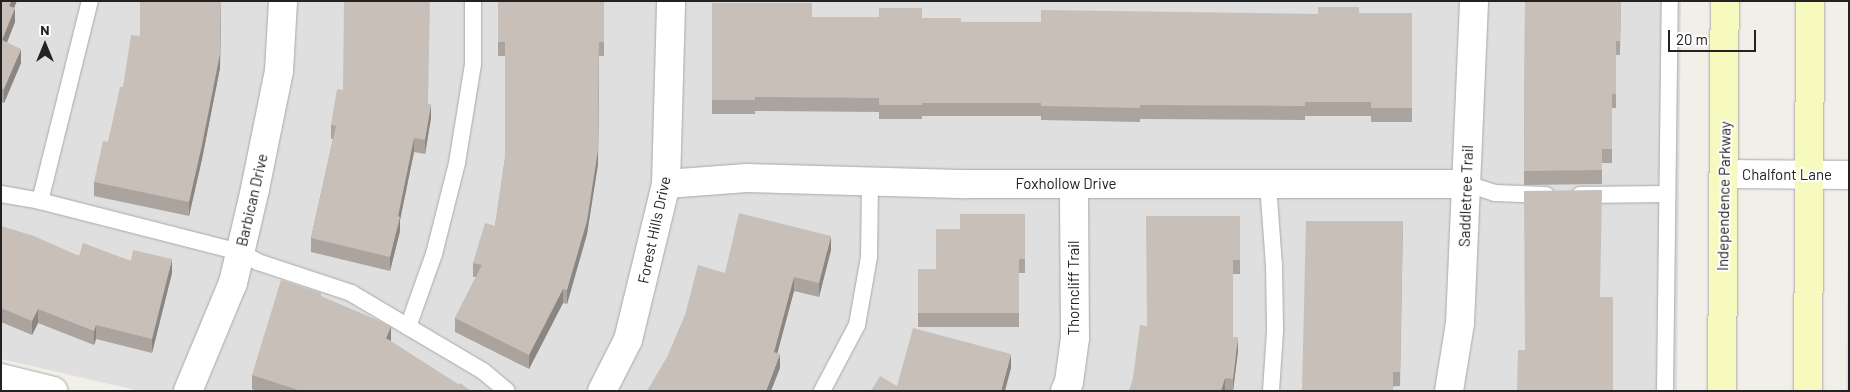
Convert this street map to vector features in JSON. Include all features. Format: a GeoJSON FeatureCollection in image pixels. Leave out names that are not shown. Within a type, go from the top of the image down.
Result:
{"type":"FeatureCollection","features":[{"type":"Feature","properties":{"kind":"main road","name":"Independence Parkway"},"geometry":{"type":"LineString","coordinates":[[1722,391],[1725,1]]}},
{"type":"Feature","properties":{"kind":"main road"},"geometry":{"type":"LineString","coordinates":[[1808,391],[1810,1]]}},
{"type":"Feature","properties":{"kind":"street","name":"Barbican Drive"},"geometry":{"type":"LineString","coordinates":[[188,391],[233,283],[279,71],[283,1]]}},
{"type":"Feature","properties":{"kind":"street","name":"Forest Hills Drive"},"geometry":{"type":"LineString","coordinates":[[602,391],[628,340],[666,184],[671,1]]}},
{"type":"Feature","properties":{"kind":"street","name":"Saddletree Trail"},"geometry":{"type":"LineString","coordinates":[[1449,391],[1460,323],[1474,1]]}},
{"type":"Feature","properties":{"kind":"street","name":"Chalfont Lane"},"geometry":{"type":"LineString","coordinates":[[1725,174],[1849,175]]}},
{"type":"Feature","properties":{"kind":"street","name":"Foxhollow Drive"},"geometry":{"type":"LineString","coordinates":[[666,184],[747,178],[1074,184],[1467,184]]}},
{"type":"Feature","properties":{"kind":"street","name":"Thorncliff Trail"},"geometry":{"type":"LineString","coordinates":[[1065,391],[1069,382],[1075,338],[1074,184]]}},
{"type":"Feature","properties":{"kind":"street"},"geometry":{"type":"LineString","coordinates":[[1,378],[53,391]]}},
{"type":"Feature","properties":{"kind":"lane"},"geometry":{"type":"LineString","coordinates":[[40,201],[90,1]]}},
{"type":"Feature","properties":{"kind":"lane"},"geometry":{"type":"LineString","coordinates":[[408,327],[434,254],[457,163],[473,64],[473,1]]}},
{"type":"Feature","properties":{"kind":"lane"},"geometry":{"type":"LineString","coordinates":[[1665,391],[1670,1]]}},
{"type":"Feature","properties":{"kind":"lane"},"geometry":{"type":"LineString","coordinates":[[822,391],[857,325],[869,257],[870,181]]}},
{"type":"Feature","properties":{"kind":"lane"},"geometry":{"type":"LineString","coordinates":[[1268,184],[1274,264],[1275,322],[1271,391]]}},
{"type":"Feature","properties":{"kind":"lane"},"geometry":{"type":"LineString","coordinates":[[1467,184],[1495,193],[1518,195],[1667,194]]}},
{"type":"Feature","properties":{"kind":"lane"},"geometry":{"type":"LineString","coordinates":[[1,194],[40,201],[240,252],[258,262],[352,293],[483,371],[508,391]]}},
{"type":"Feature","properties":{"kind":"shaded area"},"geometry":{"type":"Polygon","coordinates":[[[1,1],[1681,1],[1677,391],[140,391],[1,359],[1,1]]]}},
{"type":"Feature","properties":{"kind":"shaded area"},"geometry":{"type":"Polygon","coordinates":[[[1849,139],[1849,391],[1846,391],[1849,139]]]}},
{"type":"Feature","properties":{"kind":"building"},"geometry":{"type":"Polygon","coordinates":[[[1,1],[11,1],[9,6],[15,8],[2,40],[21,49],[4,89],[1,88],[1,1]]]}},
{"type":"Feature","properties":{"kind":"building"},"geometry":{"type":"Polygon","coordinates":[[[140,1],[221,1],[220,54],[189,202],[94,182],[103,141],[108,142],[120,87],[123,87],[131,35],[140,36],[140,1]]]}},
{"type":"Feature","properties":{"kind":"building"},"geometry":{"type":"Polygon","coordinates":[[[344,1],[430,1],[428,104],[431,104],[425,140],[414,138],[398,216],[400,217],[390,257],[311,238],[336,126],[331,125],[337,89],[343,90],[344,1]]]}},
{"type":"Feature","properties":{"kind":"building"},"geometry":{"type":"Polygon","coordinates":[[[498,1],[604,1],[604,42],[599,42],[598,150],[587,221],[567,290],[563,289],[529,355],[455,318],[482,265],[473,263],[485,223],[495,226],[505,158],[505,42],[498,42],[498,1]]]}},
{"type":"Feature","properties":{"kind":"building"},"geometry":{"type":"Polygon","coordinates":[[[1525,1],[1621,1],[1620,41],[1616,41],[1616,94],[1612,94],[1612,149],[1602,149],[1602,170],[1524,171],[1525,1]]]}},
{"type":"Feature","properties":{"kind":"building"},"geometry":{"type":"Polygon","coordinates":[[[712,3],[812,3],[812,17],[879,17],[879,8],[922,8],[922,18],[961,18],[961,22],[1041,22],[1041,10],[1318,14],[1318,7],[1359,7],[1359,13],[1412,13],[1412,108],[1371,108],[1371,102],[1305,102],[1305,106],[1140,105],[1140,108],[1041,106],[1041,103],[879,105],[879,98],[755,97],[755,100],[712,100],[712,3]]]}},
{"type":"Feature","properties":{"kind":"building"},"geometry":{"type":"Polygon","coordinates":[[[1602,190],[1600,297],[1613,297],[1613,391],[1517,391],[1518,350],[1525,350],[1524,191],[1602,190]]]}},
{"type":"Feature","properties":{"kind":"building"},"geometry":{"type":"Polygon","coordinates":[[[739,213],[831,236],[819,283],[794,277],[774,352],[780,354],[766,391],[647,391],[667,357],[685,315],[698,265],[725,273],[739,213]]]}},
{"type":"Feature","properties":{"kind":"building"},"geometry":{"type":"Polygon","coordinates":[[[960,214],[1025,214],[1025,259],[1019,259],[1019,313],[918,313],[918,269],[936,269],[936,229],[960,229],[960,214]]]}},
{"type":"Feature","properties":{"kind":"building"},"geometry":{"type":"Polygon","coordinates":[[[1146,216],[1240,216],[1240,260],[1233,260],[1233,337],[1238,337],[1233,379],[1225,378],[1221,391],[1129,391],[1133,378],[1140,325],[1147,326],[1146,216]]]}},
{"type":"Feature","properties":{"kind":"building"},"geometry":{"type":"Polygon","coordinates":[[[1306,221],[1403,221],[1400,372],[1393,372],[1393,391],[1302,391],[1306,221]]]}},
{"type":"Feature","properties":{"kind":"building"},"geometry":{"type":"Polygon","coordinates":[[[1,226],[34,236],[79,256],[83,243],[131,261],[133,250],[172,259],[152,339],[96,325],[94,331],[38,309],[32,321],[1,308],[1,226]]]}},
{"type":"Feature","properties":{"kind":"building"},"geometry":{"type":"Polygon","coordinates":[[[281,280],[321,293],[321,296],[391,326],[386,338],[471,391],[301,391],[252,375],[281,280]]]}},
{"type":"Feature","properties":{"kind":"building"},"geometry":{"type":"Polygon","coordinates":[[[913,328],[1011,354],[1001,391],[871,391],[880,376],[897,386],[913,328]]]}}]}
